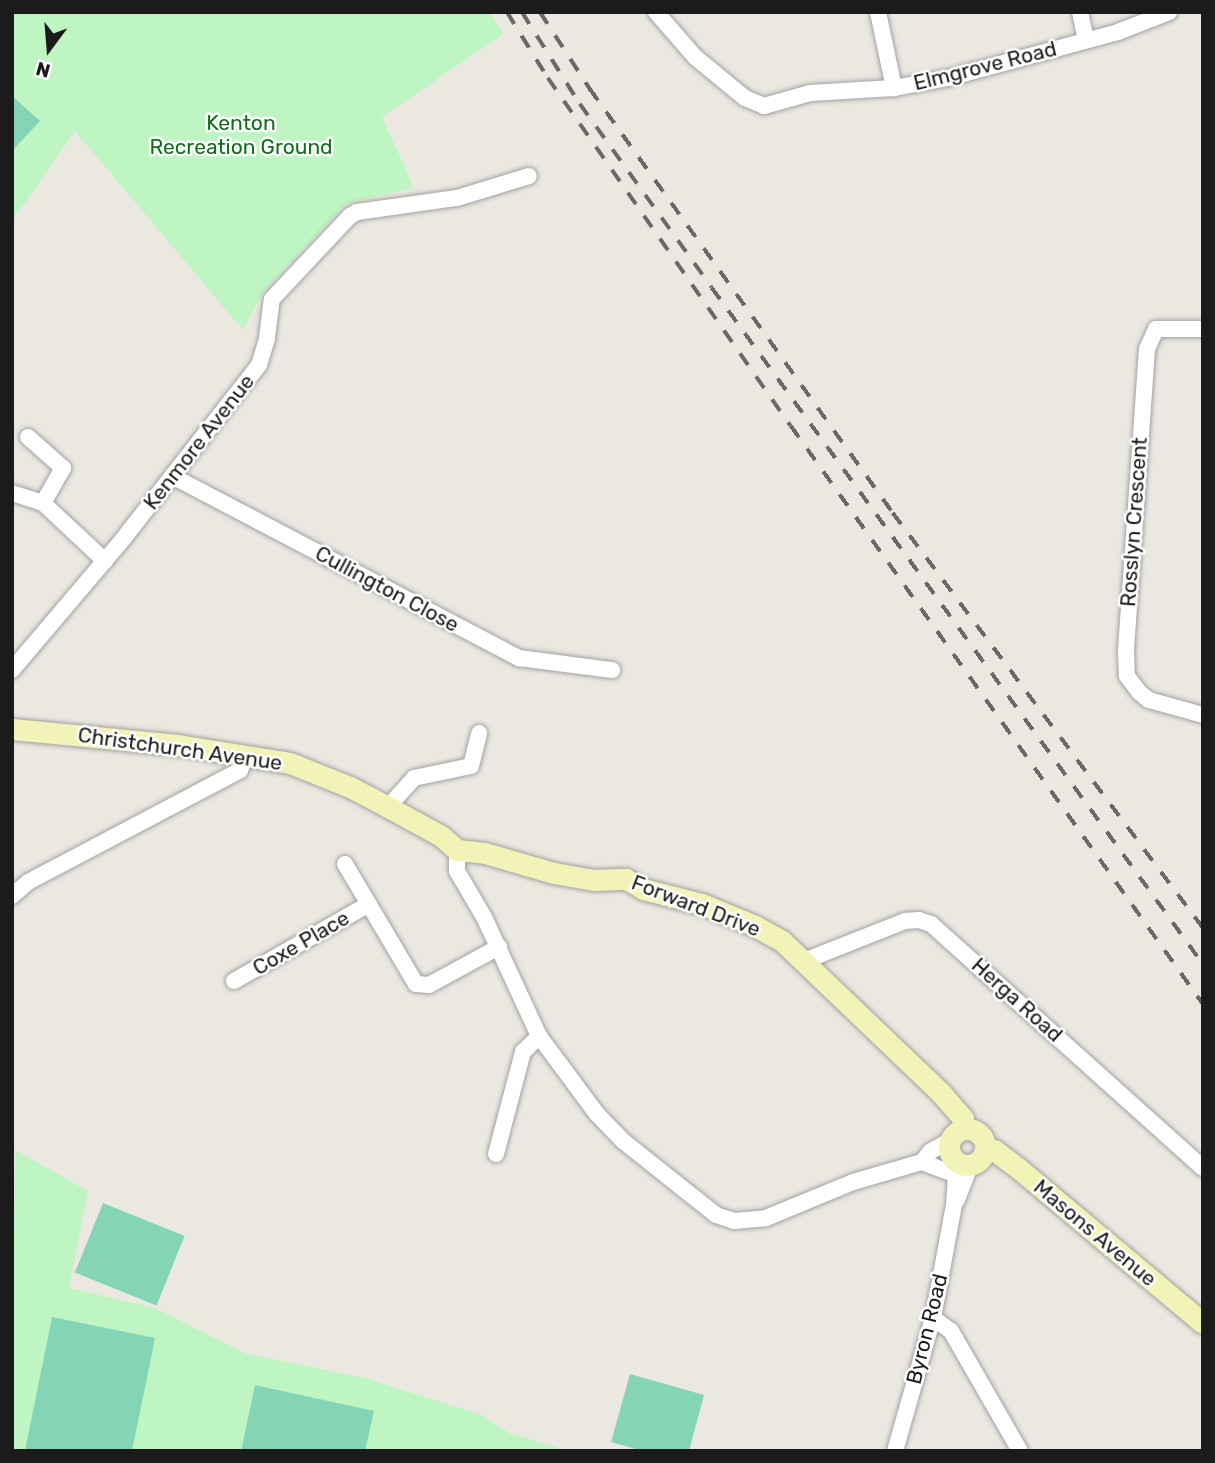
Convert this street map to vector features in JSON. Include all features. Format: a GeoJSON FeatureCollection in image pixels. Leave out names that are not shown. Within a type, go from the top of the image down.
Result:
{"type":"FeatureCollection","features":[{"type":"Feature","properties":{"kind":"street","name":"Elmgrove Road"},"geometry":{"type":"LineString","coordinates":[[656,12],[695,57],[754,104],[764,106],[810,93],[894,88],[948,78],[1086,40],[1169,12]]}},
{"type":"Feature","properties":{"kind":"street"},"geometry":{"type":"LineString","coordinates":[[878,12],[894,88]]}},
{"type":"Feature","properties":{"kind":"street"},"geometry":{"type":"LineString","coordinates":[[1080,12],[1086,40]]}},
{"type":"Feature","properties":{"kind":"street","name":"Kenmore Avenue"},"geometry":{"type":"LineString","coordinates":[[12,670],[104,561],[259,365],[267,338],[272,299],[350,216],[357,212],[457,198],[529,176]]}},
{"type":"Feature","properties":{"kind":"street","name":"Rosslyn Crescent"},"geometry":{"type":"LineString","coordinates":[[1203,329],[1156,329],[1147,349],[1126,652],[1127,676],[1139,692],[1157,702],[1203,715]]}},
{"type":"Feature","properties":{"kind":"street"},"geometry":{"type":"LineString","coordinates":[[28,437],[63,468],[43,503]]}},
{"type":"Feature","properties":{"kind":"street","name":"Cullington Close"},"geometry":{"type":"LineString","coordinates":[[172,476],[519,658],[612,670]]}},
{"type":"Feature","properties":{"kind":"street"},"geometry":{"type":"LineString","coordinates":[[12,493],[43,503],[104,561]]}},
{"type":"Feature","properties":{"kind":"street","name":"Christchurch Avenue"},"geometry":{"type":"LineString","coordinates":[[12,729],[178,745],[280,761],[317,773],[388,807],[441,836],[457,850]]}},
{"type":"Feature","properties":{"kind":"street"},"geometry":{"type":"LineString","coordinates":[[388,807],[414,778],[471,766],[479,733]]}},
{"type":"Feature","properties":{"kind":"street"},"geometry":{"type":"LineString","coordinates":[[12,896],[27,882],[240,770],[246,755]]}},
{"type":"Feature","properties":{"kind":"street"},"geometry":{"type":"LineString","coordinates":[[457,850],[457,871],[499,947],[539,1036],[597,1114],[623,1141],[696,1200],[724,1218],[748,1221],[776,1215],[853,1182],[922,1162],[967,1162]]}},
{"type":"Feature","properties":{"kind":"street","name":"Forward Drive"},"geometry":{"type":"LineString","coordinates":[[457,850],[485,853],[554,873],[593,880],[626,879],[643,889],[702,904],[755,926],[782,941],[804,961]]}},
{"type":"Feature","properties":{"kind":"street"},"geometry":{"type":"LineString","coordinates":[[345,864],[416,984],[429,985],[499,947]]}},
{"type":"Feature","properties":{"kind":"street","name":"Coxe Place"},"geometry":{"type":"LineString","coordinates":[[234,981],[369,904]]}},
{"type":"Feature","properties":{"kind":"street","name":"Herga Road"},"geometry":{"type":"LineString","coordinates":[[804,961],[905,921],[919,920],[931,924],[1203,1168]]}},
{"type":"Feature","properties":{"kind":"street"},"geometry":{"type":"LineString","coordinates":[[804,961],[940,1092],[963,1118],[950,1153],[967,1162]]}},
{"type":"Feature","properties":{"kind":"street"},"geometry":{"type":"LineString","coordinates":[[496,1154],[523,1052],[539,1036]]}},
{"type":"Feature","properties":{"kind":"street","name":"Masons Avenue"},"geometry":{"type":"LineString","coordinates":[[957,1135],[979,1134],[967,1162]]}},
{"type":"Feature","properties":{"kind":"street"},"geometry":{"type":"LineString","coordinates":[[922,1162],[940,1144],[957,1135]]}},
{"type":"Feature","properties":{"kind":"street","name":"Masons Avenue"},"geometry":{"type":"LineString","coordinates":[[967,1162],[994,1150],[1203,1323]]}},
{"type":"Feature","properties":{"kind":"street","name":"Byron Road"},"geometry":{"type":"LineString","coordinates":[[895,1451],[933,1318],[954,1205],[962,1192],[967,1162]]}},
{"type":"Feature","properties":{"kind":"street"},"geometry":{"type":"LineString","coordinates":[[933,1318],[951,1331],[1020,1451]]}},
{"type":"Feature","properties":{"kind":"green space","name":"Kenton Recreation Ground"},"geometry":{"type":"Polygon","coordinates":[[[12,12],[489,12],[503,34],[382,117],[414,188],[347,203],[263,292],[243,330],[75,131],[12,221],[12,12]]]}},
{"type":"Feature","properties":{"kind":"green space"},"geometry":{"type":"Polygon","coordinates":[[[12,96],[40,121],[12,151],[12,96]]]}},
{"type":"Feature","properties":{"kind":"green space"},"geometry":{"type":"Polygon","coordinates":[[[15,1150],[88,1191],[69,1288],[155,1308],[244,1353],[365,1378],[482,1415],[509,1433],[570,1451],[12,1451],[15,1150]]]}},
{"type":"Feature","properties":{"kind":"green space"},"geometry":{"type":"Polygon","coordinates":[[[103,1203],[185,1236],[156,1306],[75,1273],[103,1203]]]}},
{"type":"Feature","properties":{"kind":"green space"},"geometry":{"type":"Polygon","coordinates":[[[52,1317],[155,1338],[132,1451],[25,1451],[52,1317]]]}},
{"type":"Feature","properties":{"kind":"green space"},"geometry":{"type":"Polygon","coordinates":[[[630,1374],[704,1395],[689,1451],[643,1451],[611,1442],[630,1374]]]}},
{"type":"Feature","properties":{"kind":"green space"},"geometry":{"type":"Polygon","coordinates":[[[255,1385],[374,1411],[365,1451],[241,1451],[255,1385]]]}},
{"type":"Feature","properties":{"kind":"railway"},"geometry":{"type":"LineString","coordinates":[[507,12],[548,78],[791,426],[1203,1004]]}},
{"type":"Feature","properties":{"kind":"railway"},"geometry":{"type":"LineString","coordinates":[[522,12],[580,104],[1203,964]]}},
{"type":"Feature","properties":{"kind":"railway"},"geometry":{"type":"LineString","coordinates":[[540,12],[590,89],[893,513],[1203,928]]}}]}
